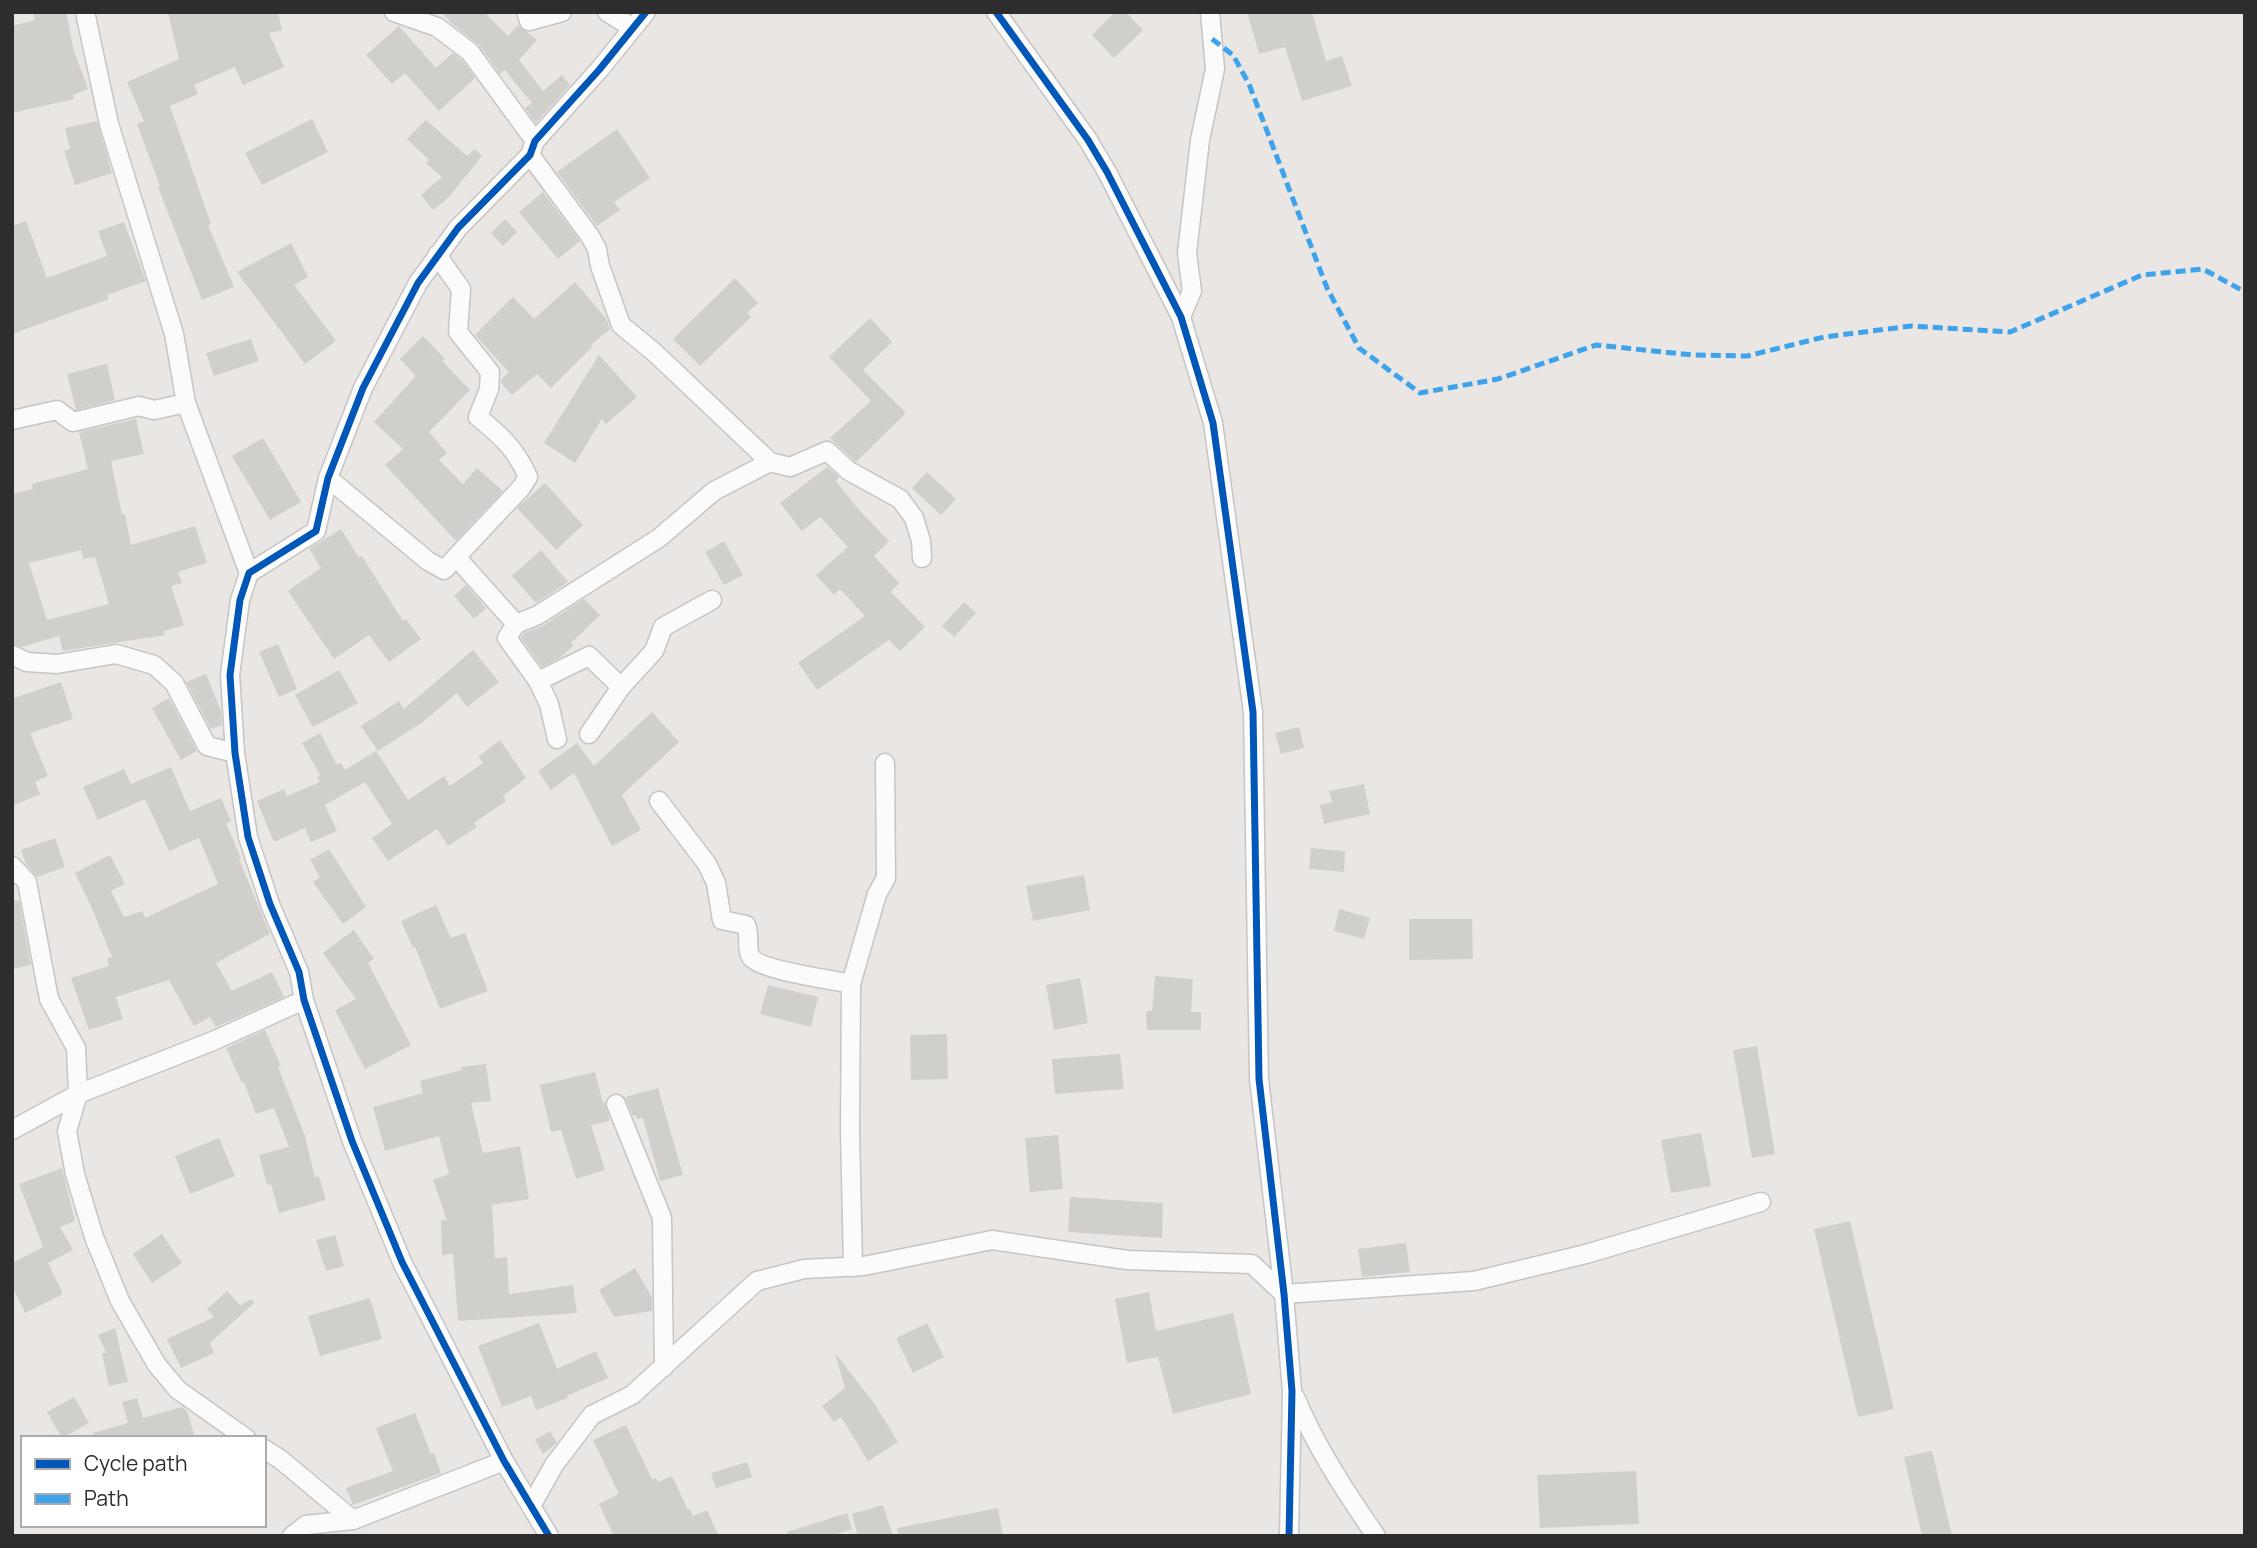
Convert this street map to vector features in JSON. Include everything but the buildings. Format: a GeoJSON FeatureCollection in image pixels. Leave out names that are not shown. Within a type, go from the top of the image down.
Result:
{"type":"FeatureCollection","features":[{"type":"Feature","properties":{"kind":"street"},"geometry":{"type":"LineString","coordinates":[[85,12],[109,124],[174,334],[186,403],[249,573],[240,600],[230,675],[235,753],[248,837],[270,904],[299,972],[304,1000],[352,1141],[402,1262],[504,1461],[549,1536]]}},
{"type":"Feature","properties":{"kind":"street"},"geometry":{"type":"LineString","coordinates":[[394,12],[437,27],[470,52],[593,243],[621,325],[770,462],[790,467],[827,451],[849,471],[900,499],[914,518],[921,541],[922,558]]}},
{"type":"Feature","properties":{"kind":"street"},"geometry":{"type":"LineString","coordinates":[[526,12],[529,21],[562,12]]}},
{"type":"Feature","properties":{"kind":"street"},"geometry":{"type":"LineString","coordinates":[[607,12],[634,28]]}},
{"type":"Feature","properties":{"kind":"street"},"geometry":{"type":"LineString","coordinates":[[249,573],[316,531],[328,478],[363,388],[418,283],[458,228],[532,148],[646,12]]}},
{"type":"Feature","properties":{"kind":"street"},"geometry":{"type":"LineString","coordinates":[[996,12],[1088,140],[1181,317],[1213,423],[1253,712],[1259,1079],[1284,1294],[1292,1391],[1289,1536]]}},
{"type":"Feature","properties":{"kind":"street"},"geometry":{"type":"LineString","coordinates":[[1181,317],[1192,291],[1186,253],[1200,139],[1215,69],[1210,12]]}},
{"type":"Feature","properties":{"kind":"street"},"geometry":{"type":"LineString","coordinates":[[328,478],[428,561],[444,570],[521,488],[528,477],[520,458],[507,442],[478,416],[489,389],[490,372],[458,332],[461,289],[438,255]]}},
{"type":"Feature","properties":{"kind":"street"},"geometry":{"type":"LineString","coordinates":[[12,420],[57,410],[73,422],[139,406],[154,410],[186,403]]}},
{"type":"Feature","properties":{"kind":"street"},"geometry":{"type":"LineString","coordinates":[[557,739],[549,704],[538,681],[507,638],[516,624],[538,615],[659,538],[714,491],[770,462]]}},
{"type":"Feature","properties":{"kind":"street"},"geometry":{"type":"LineString","coordinates":[[456,557],[516,624]]}},
{"type":"Feature","properties":{"kind":"street"},"geometry":{"type":"LineString","coordinates":[[589,734],[621,687],[654,650],[663,627],[712,600]]}},
{"type":"Feature","properties":{"kind":"street"},"geometry":{"type":"LineString","coordinates":[[12,654],[27,662],[57,664],[116,654],[154,665],[174,683],[207,746],[235,753]]}},
{"type":"Feature","properties":{"kind":"street"},"geometry":{"type":"LineString","coordinates":[[538,681],[589,656],[621,687]]}},
{"type":"Feature","properties":{"kind":"street"},"geometry":{"type":"LineString","coordinates":[[853,1267],[851,984],[877,894],[886,878],[885,763]]}},
{"type":"Feature","properties":{"kind":"street"},"geometry":{"type":"LineString","coordinates":[[659,802],[707,864],[716,883],[722,920],[746,925],[750,932],[748,950],[758,964],[851,984]]}},
{"type":"Feature","properties":{"kind":"street"},"geometry":{"type":"LineString","coordinates":[[12,866],[27,882],[50,999],[76,1048],[78,1094],[67,1131],[75,1174],[94,1237],[120,1301],[157,1365],[178,1390],[243,1436]]}},
{"type":"Feature","properties":{"kind":"street"},"geometry":{"type":"LineString","coordinates":[[12,1130],[78,1094],[213,1041],[304,1000]]}},
{"type":"Feature","properties":{"kind":"street"},"geometry":{"type":"LineString","coordinates":[[616,1104],[662,1218],[664,1367]]}},
{"type":"Feature","properties":{"kind":"street"},"geometry":{"type":"LineString","coordinates":[[531,1506],[554,1465],[592,1415],[632,1395],[757,1281],[804,1269],[853,1267],[992,1240],[1127,1260],[1252,1264],[1284,1294],[1475,1281],[1586,1254],[1761,1202]]}},
{"type":"Feature","properties":{"kind":"street"},"geometry":{"type":"LineString","coordinates":[[1292,1391],[1310,1433],[1324,1452],[1335,1476],[1376,1536]]}},
{"type":"Feature","properties":{"kind":"street"},"geometry":{"type":"LineString","coordinates":[[266,1450],[353,1520]]}},
{"type":"Feature","properties":{"kind":"street"},"geometry":{"type":"LineString","coordinates":[[292,1536],[306,1525],[353,1520],[504,1461]]}},
{"type":"Feature","properties":{"kind":"marked path"},"geometry":{"type":"LineString","coordinates":[[1212,39],[1233,55],[1249,84],[1327,288],[1359,348],[1420,393],[1498,379],[1596,345],[1693,355],[1747,356],[1824,337],[1911,326],[2010,332],[2142,275],[2203,269],[2245,292]]}},
{"type":"Feature","properties":{"kind":"cycle path"},"geometry":{"type":"LineString","coordinates":[[549,1536],[504,1461],[402,1262],[352,1141],[304,1000],[299,972],[270,904],[248,837],[235,753],[230,675],[240,600],[249,573],[316,531],[328,478],[363,388],[418,283],[458,228],[530,155],[535,141],[599,70],[646,12]]}},
{"type":"Feature","properties":{"kind":"cycle path"},"geometry":{"type":"LineString","coordinates":[[996,12],[1088,140],[1107,172],[1181,317],[1213,423],[1253,712],[1259,1079],[1284,1294],[1292,1391],[1289,1536]]}}]}
